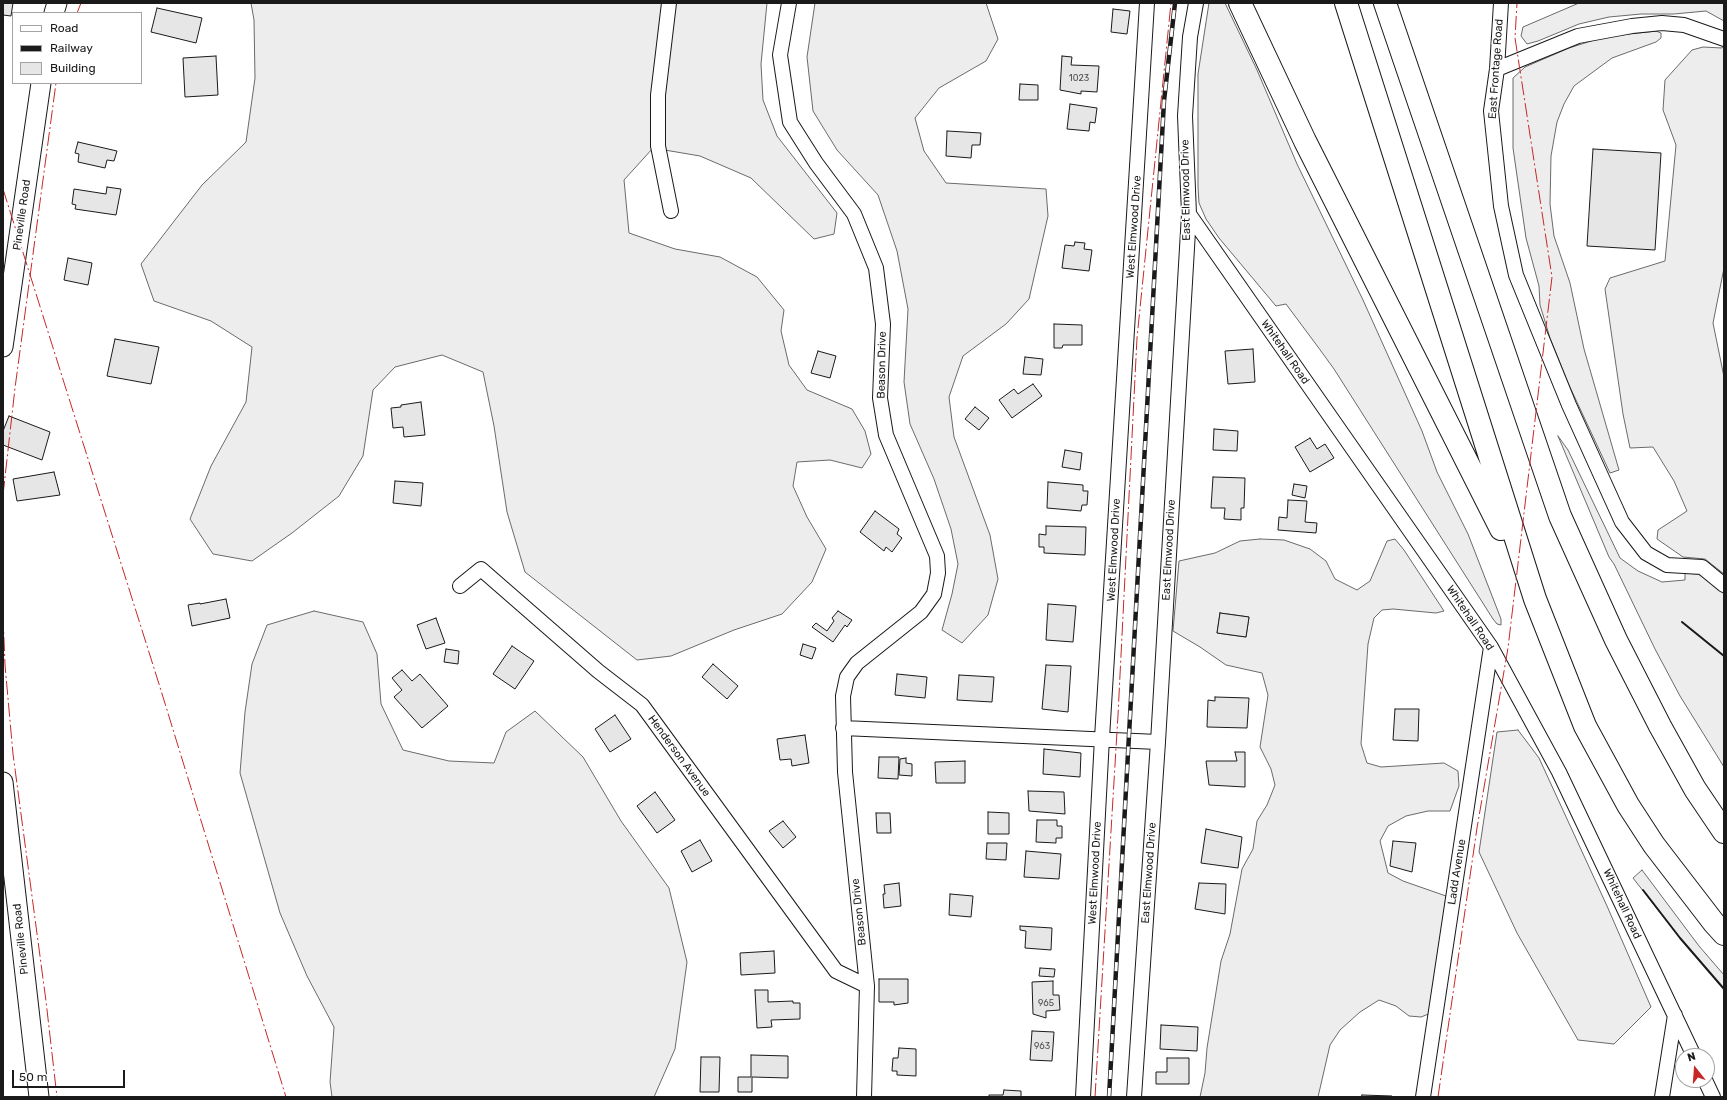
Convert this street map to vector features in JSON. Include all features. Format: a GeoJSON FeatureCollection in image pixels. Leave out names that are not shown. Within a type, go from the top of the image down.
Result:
{"type":"FeatureCollection","features":[{"type":"Feature","properties":{"kind":"highway"},"geometry":{"type":"LineString","coordinates":[[1240,3],[1305,141],[1482,489],[1535,599]]}},
{"type":"Feature","properties":{"kind":"highway"},"geometry":{"type":"LineString","coordinates":[[1346,3],[1535,599],[1585,726],[1628,805],[1654,845],[1724,934]]}},
{"type":"Feature","properties":{"kind":"highway"},"geometry":{"type":"LineString","coordinates":[[1385,3],[1560,516],[1616,640],[1660,726],[1695,789],[1724,832]]}},
{"type":"Feature","properties":{"kind":"main road","name":"Pineville Road"},"geometry":{"type":"LineString","coordinates":[[3,347],[42,84]]}},
{"type":"Feature","properties":{"kind":"main road","name":"Pineville Road"},"geometry":{"type":"LineString","coordinates":[[3,782],[39,1097]]}},
{"type":"Feature","properties":{"kind":"street"},"geometry":{"type":"LineString","coordinates":[[670,3],[658,95],[658,146],[671,211]]}},
{"type":"Feature","properties":{"kind":"street","name":"Beason Drive"},"geometry":{"type":"LineString","coordinates":[[789,3],[780,55],[790,122],[816,164],[854,214],[876,268],[883,324],[880,398],[886,435],[937,556],[938,573],[934,594],[921,612],[857,663],[848,677],[843,696],[845,772],[867,986],[864,1097]]}},
{"type":"Feature","properties":{"kind":"street","name":"West Elmwood Drive"},"geometry":{"type":"LineString","coordinates":[[1083,1097],[1102,738],[1147,3]]}},
{"type":"Feature","properties":{"kind":"street","name":"East Elmwood Drive"},"geometry":{"type":"LineString","coordinates":[[1134,1097],[1158,742],[1189,214],[1185,116],[1190,37],[1196,3]]}},
{"type":"Feature","properties":{"kind":"street","name":"East Frontage Road"},"geometry":{"type":"LineString","coordinates":[[1501,3],[1497,69],[1491,110],[1501,206],[1516,275],[1569,405],[1622,522],[1646,553],[1667,565],[1702,567],[1724,585]]}},
{"type":"Feature","properties":{"kind":"street"},"geometry":{"type":"LineString","coordinates":[[1497,69],[1578,36],[1632,26],[1662,23],[1684,25],[1724,39]]}},
{"type":"Feature","properties":{"kind":"street","name":"Whitehall Road"},"geometry":{"type":"LineString","coordinates":[[1189,214],[1491,647],[1559,772],[1690,1048]]}},
{"type":"Feature","properties":{"kind":"street","name":"Henderson Avenue"},"geometry":{"type":"LineString","coordinates":[[460,586],[481,569],[598,671],[642,705],[836,971],[867,986]]}},
{"type":"Feature","properties":{"kind":"street","name":"Ladd Avenue"},"geometry":{"type":"LineString","coordinates":[[1423,1097],[1491,647]]}},
{"type":"Feature","properties":{"kind":"street"},"geometry":{"type":"LineString","coordinates":[[843,728],[1102,738],[1158,742]]}},
{"type":"Feature","properties":{"kind":"street"},"geometry":{"type":"LineString","coordinates":[[1662,1097],[1674,1015]]}},
{"type":"Feature","properties":{"kind":"shaded area"},"geometry":{"type":"Polygon","coordinates":[[[251,3],[767,3],[761,64],[763,100],[777,136],[837,213],[834,234],[814,239],[751,178],[700,156],[653,148],[624,180],[629,233],[675,249],[720,257],[757,277],[784,310],[781,331],[789,365],[807,390],[852,409],[865,431],[871,454],[862,468],[830,460],[797,462],[793,486],[807,517],[826,549],[812,582],[782,614],[734,630],[671,656],[637,660],[525,572],[507,512],[494,426],[483,372],[442,355],[395,367],[373,390],[363,456],[339,496],[292,533],[252,561],[213,554],[190,519],[211,466],[246,402],[252,347],[211,321],[154,301],[141,264],[202,185],[246,142],[255,78],[254,20],[251,3]]]}},
{"type":"Feature","properties":{"kind":"shaded area"},"geometry":{"type":"Polygon","coordinates":[[[815,3],[986,3],[998,39],[986,61],[939,88],[915,118],[924,151],[946,183],[1046,189],[1048,216],[1029,299],[1006,324],[963,356],[949,397],[954,437],[990,535],[998,579],[988,615],[962,643],[942,630],[952,594],[958,564],[951,529],[934,479],[910,424],[904,382],[908,309],[897,251],[878,195],[837,150],[813,111],[807,57],[815,3]]]}},
{"type":"Feature","properties":{"kind":"shaded area"},"geometry":{"type":"Polygon","coordinates":[[[1209,3],[1225,3],[1257,70],[1297,164],[1363,300],[1422,431],[1437,472],[1468,534],[1501,619],[1501,625],[1497,624],[1493,619],[1334,369],[1286,304],[1276,306],[1219,238],[1206,219],[1199,203],[1198,187],[1198,74],[1209,3]]]}},
{"type":"Feature","properties":{"kind":"shaded area"},"geometry":{"type":"Polygon","coordinates":[[[1579,3],[1724,3],[1724,21],[1706,11],[1674,14],[1641,14],[1609,17],[1579,24],[1527,44],[1521,36],[1523,27],[1579,3]]]}},
{"type":"Feature","properties":{"kind":"shaded area"},"geometry":{"type":"Polygon","coordinates":[[[1656,31],[1661,33],[1661,38],[1656,42],[1612,58],[1574,86],[1564,104],[1557,122],[1551,156],[1550,204],[1554,236],[1570,283],[1584,349],[1619,470],[1610,473],[1569,385],[1550,338],[1540,305],[1539,286],[1526,238],[1513,148],[1513,78],[1525,67],[1569,48],[1604,37],[1656,31]]]}},
{"type":"Feature","properties":{"kind":"shaded area"},"geometry":{"type":"Polygon","coordinates":[[[1724,44],[1724,268],[1713,323],[1724,377],[1724,574],[1705,559],[1683,557],[1657,539],[1658,530],[1687,511],[1674,481],[1653,447],[1630,448],[1623,414],[1605,289],[1610,278],[1665,261],[1676,145],[1663,110],[1665,80],[1692,50],[1703,47],[1722,48],[1724,44]]]}},
{"type":"Feature","properties":{"kind":"shaded area"},"geometry":{"type":"Polygon","coordinates":[[[1558,436],[1568,450],[1620,558],[1638,571],[1662,582],[1685,580],[1685,573],[1698,574],[1707,579],[1724,594],[1724,767],[1680,696],[1655,649],[1614,564],[1609,557],[1558,436]]]}},
{"type":"Feature","properties":{"kind":"shaded area"},"geometry":{"type":"Polygon","coordinates":[[[1260,539],[1284,540],[1310,549],[1326,561],[1335,579],[1357,590],[1370,581],[1387,541],[1395,539],[1404,550],[1444,611],[1436,613],[1393,609],[1382,610],[1374,618],[1368,644],[1361,744],[1367,763],[1381,767],[1444,763],[1458,771],[1459,786],[1450,811],[1428,811],[1406,816],[1388,826],[1380,841],[1388,873],[1403,881],[1446,896],[1431,1013],[1421,1017],[1409,1016],[1396,1006],[1379,1000],[1360,1012],[1340,1030],[1330,1045],[1318,1097],[1200,1097],[1205,1073],[1207,1048],[1221,961],[1230,934],[1242,869],[1253,849],[1257,821],[1267,805],[1275,785],[1271,769],[1260,747],[1268,695],[1262,673],[1226,665],[1173,631],[1179,561],[1215,553],[1240,541],[1260,539]],[[1220,613],[1217,633],[1246,637],[1249,617],[1220,613]]]}},
{"type":"Feature","properties":{"kind":"shaded area"},"geometry":{"type":"Polygon","coordinates":[[[314,611],[363,622],[377,654],[381,704],[403,750],[449,761],[494,763],[506,732],[535,711],[583,757],[621,821],[669,888],[687,962],[675,1049],[654,1097],[332,1097],[330,1082],[334,1027],[307,976],[280,913],[240,773],[245,712],[252,664],[267,625],[314,611]]]}},
{"type":"Feature","properties":{"kind":"shaded area"},"geometry":{"type":"Polygon","coordinates":[[[1518,730],[1539,758],[1607,906],[1651,1007],[1614,1044],[1578,1040],[1517,933],[1479,852],[1497,732],[1518,730]]]}},
{"type":"Feature","properties":{"kind":"shaded area"},"geometry":{"type":"Polygon","coordinates":[[[1642,870],[1699,946],[1724,975],[1724,989],[1680,938],[1633,878],[1642,870]]]}},
{"type":"Feature","properties":{"kind":"building"},"geometry":{"type":"Polygon","coordinates":[[[3,3],[13,3],[11,16],[3,15],[3,3]]]}},
{"type":"Feature","properties":{"kind":"building"},"geometry":{"type":"Polygon","coordinates":[[[157,8],[202,18],[196,43],[151,32],[157,8]]]}},
{"type":"Feature","properties":{"kind":"building"},"geometry":{"type":"Polygon","coordinates":[[[1113,9],[1130,11],[1127,34],[1111,32],[1113,9]]]}},
{"type":"Feature","properties":{"kind":"building"},"geometry":{"type":"Polygon","coordinates":[[[216,56],[218,95],[185,97],[183,58],[216,56]]]}},
{"type":"Feature","properties":{"kind":"building"},"geometry":{"type":"Polygon","coordinates":[[[1062,56],[1072,57],[1071,65],[1099,66],[1097,92],[1081,91],[1081,94],[1060,90],[1062,56]]]}},
{"type":"Feature","properties":{"kind":"building"},"geometry":{"type":"Polygon","coordinates":[[[1020,84],[1038,85],[1038,100],[1019,100],[1020,84]]]}},
{"type":"Feature","properties":{"kind":"building"},"geometry":{"type":"Polygon","coordinates":[[[1070,104],[1097,108],[1095,123],[1090,122],[1089,131],[1067,129],[1070,104]]]}},
{"type":"Feature","properties":{"kind":"building"},"geometry":{"type":"Polygon","coordinates":[[[947,131],[981,133],[980,145],[972,145],[971,158],[946,156],[947,131]]]}},
{"type":"Feature","properties":{"kind":"building"},"geometry":{"type":"Polygon","coordinates":[[[78,142],[117,151],[114,161],[107,160],[105,168],[78,162],[79,154],[75,153],[78,142]]]}},
{"type":"Feature","properties":{"kind":"building"},"geometry":{"type":"Polygon","coordinates":[[[1593,149],[1661,153],[1655,250],[1587,246],[1593,149]]]}},
{"type":"Feature","properties":{"kind":"building"},"geometry":{"type":"Polygon","coordinates":[[[107,187],[121,189],[116,215],[75,209],[76,205],[72,204],[74,189],[106,194],[107,187]]]}},
{"type":"Feature","properties":{"kind":"building"},"geometry":{"type":"Polygon","coordinates":[[[1075,242],[1085,243],[1084,249],[1092,250],[1089,271],[1062,268],[1065,245],[1074,246],[1075,242]]]}},
{"type":"Feature","properties":{"kind":"building"},"geometry":{"type":"Polygon","coordinates":[[[68,258],[92,263],[88,285],[64,280],[68,258]]]}},
{"type":"Feature","properties":{"kind":"building"},"geometry":{"type":"Polygon","coordinates":[[[1054,324],[1082,325],[1082,345],[1063,345],[1062,348],[1054,348],[1054,324]]]}},
{"type":"Feature","properties":{"kind":"building"},"geometry":{"type":"Polygon","coordinates":[[[115,339],[159,347],[151,384],[107,376],[115,339]]]}},
{"type":"Feature","properties":{"kind":"building"},"geometry":{"type":"Polygon","coordinates":[[[1253,349],[1255,382],[1228,384],[1225,351],[1253,349]]]}},
{"type":"Feature","properties":{"kind":"building"},"geometry":{"type":"Polygon","coordinates":[[[818,351],[836,356],[830,378],[811,373],[818,351]]]}},
{"type":"Feature","properties":{"kind":"building"},"geometry":{"type":"Polygon","coordinates":[[[1025,357],[1043,359],[1041,375],[1023,374],[1025,357]]]}},
{"type":"Feature","properties":{"kind":"building"},"geometry":{"type":"Polygon","coordinates":[[[1033,384],[1042,396],[1012,418],[999,400],[1014,389],[1018,394],[1033,384]]]}},
{"type":"Feature","properties":{"kind":"building"},"geometry":{"type":"Polygon","coordinates":[[[421,402],[425,435],[404,437],[403,427],[393,428],[391,408],[421,402]]]}},
{"type":"Feature","properties":{"kind":"building"},"geometry":{"type":"Polygon","coordinates":[[[975,407],[989,418],[979,430],[965,419],[975,407]]]}},
{"type":"Feature","properties":{"kind":"building"},"geometry":{"type":"Polygon","coordinates":[[[9,416],[50,432],[42,460],[3,445],[3,431],[9,416]]]}},
{"type":"Feature","properties":{"kind":"building"},"geometry":{"type":"Polygon","coordinates":[[[1214,429],[1238,431],[1237,451],[1213,450],[1214,429]]]}},
{"type":"Feature","properties":{"kind":"building"},"geometry":{"type":"Polygon","coordinates":[[[1310,438],[1317,449],[1325,444],[1334,458],[1310,472],[1295,447],[1310,438]]]}},
{"type":"Feature","properties":{"kind":"building"},"geometry":{"type":"Polygon","coordinates":[[[1065,450],[1082,453],[1080,470],[1062,467],[1065,450]]]}},
{"type":"Feature","properties":{"kind":"building"},"geometry":{"type":"Polygon","coordinates":[[[54,472],[60,495],[17,501],[13,479],[54,472]]]}},
{"type":"Feature","properties":{"kind":"building"},"geometry":{"type":"Polygon","coordinates":[[[1213,477],[1245,478],[1244,508],[1241,508],[1241,520],[1224,519],[1225,508],[1211,508],[1213,477]]]}},
{"type":"Feature","properties":{"kind":"building"},"geometry":{"type":"Polygon","coordinates":[[[395,481],[423,483],[421,506],[393,503],[395,481]]]}},
{"type":"Feature","properties":{"kind":"building"},"geometry":{"type":"Polygon","coordinates":[[[1048,482],[1083,485],[1083,491],[1088,491],[1087,505],[1082,505],[1081,511],[1047,508],[1048,482]]]}},
{"type":"Feature","properties":{"kind":"building"},"geometry":{"type":"Polygon","coordinates":[[[1294,484],[1307,486],[1305,498],[1292,495],[1294,484]]]}},
{"type":"Feature","properties":{"kind":"building"},"geometry":{"type":"Polygon","coordinates":[[[1288,500],[1307,501],[1305,522],[1317,523],[1316,533],[1278,530],[1279,517],[1287,518],[1288,500]]]}},
{"type":"Feature","properties":{"kind":"building"},"geometry":{"type":"Polygon","coordinates":[[[875,511],[899,529],[897,534],[902,538],[892,552],[886,547],[884,551],[860,532],[875,511]]]}},
{"type":"Feature","properties":{"kind":"building"},"geometry":{"type":"Polygon","coordinates":[[[1046,526],[1086,527],[1085,555],[1044,553],[1044,547],[1039,547],[1039,534],[1046,535],[1046,526]]]}},
{"type":"Feature","properties":{"kind":"building"},"geometry":{"type":"Polygon","coordinates":[[[226,599],[230,618],[192,626],[188,605],[226,599]]]}},
{"type":"Feature","properties":{"kind":"building"},"geometry":{"type":"Polygon","coordinates":[[[1048,604],[1076,606],[1073,642],[1046,640],[1048,604]]]}},
{"type":"Feature","properties":{"kind":"building"},"geometry":{"type":"Polygon","coordinates":[[[838,611],[852,620],[847,627],[845,625],[833,642],[812,627],[816,623],[827,631],[834,621],[832,618],[838,611]]]}},
{"type":"Feature","properties":{"kind":"building"},"geometry":{"type":"Polygon","coordinates":[[[1220,613],[1249,617],[1246,637],[1217,633],[1220,613]]]}},
{"type":"Feature","properties":{"kind":"building"},"geometry":{"type":"Polygon","coordinates":[[[436,618],[445,643],[426,649],[417,625],[436,618]]]}},
{"type":"Feature","properties":{"kind":"building"},"geometry":{"type":"Polygon","coordinates":[[[803,644],[816,648],[812,659],[800,655],[803,644]]]}},
{"type":"Feature","properties":{"kind":"building"},"geometry":{"type":"Polygon","coordinates":[[[512,646],[534,661],[515,689],[493,674],[512,646]]]}},
{"type":"Feature","properties":{"kind":"building"},"geometry":{"type":"Polygon","coordinates":[[[446,649],[459,651],[458,664],[444,662],[446,649]]]}},
{"type":"Feature","properties":{"kind":"building"},"geometry":{"type":"Polygon","coordinates":[[[713,664],[738,686],[727,699],[702,677],[713,664]]]}},
{"type":"Feature","properties":{"kind":"building"},"geometry":{"type":"Polygon","coordinates":[[[1046,665],[1071,666],[1068,712],[1042,709],[1046,665]]]}},
{"type":"Feature","properties":{"kind":"building"},"geometry":{"type":"Polygon","coordinates":[[[402,670],[412,681],[420,674],[448,706],[422,728],[394,697],[402,690],[392,678],[402,670]]]}},
{"type":"Feature","properties":{"kind":"building"},"geometry":{"type":"Polygon","coordinates":[[[897,674],[927,677],[925,698],[895,695],[897,674]]]}},
{"type":"Feature","properties":{"kind":"building"},"geometry":{"type":"Polygon","coordinates":[[[959,675],[994,677],[992,702],[957,700],[959,675]]]}},
{"type":"Feature","properties":{"kind":"building"},"geometry":{"type":"Polygon","coordinates":[[[1215,697],[1249,698],[1247,728],[1207,727],[1208,700],[1215,701],[1215,697]]]}},
{"type":"Feature","properties":{"kind":"building"},"geometry":{"type":"Polygon","coordinates":[[[1395,709],[1419,709],[1418,741],[1393,740],[1395,709]]]}},
{"type":"Feature","properties":{"kind":"building"},"geometry":{"type":"Polygon","coordinates":[[[615,715],[631,739],[610,752],[595,729],[615,715]]]}},
{"type":"Feature","properties":{"kind":"building"},"geometry":{"type":"Polygon","coordinates":[[[805,735],[809,763],[792,766],[791,759],[780,760],[777,739],[805,735]]]}},
{"type":"Feature","properties":{"kind":"building"},"geometry":{"type":"Polygon","coordinates":[[[1044,749],[1081,753],[1080,777],[1043,774],[1044,749]]]}},
{"type":"Feature","properties":{"kind":"building"},"geometry":{"type":"Polygon","coordinates":[[[1235,752],[1245,752],[1245,787],[1209,785],[1206,761],[1237,761],[1235,752]]]}},
{"type":"Feature","properties":{"kind":"building"},"geometry":{"type":"Polygon","coordinates":[[[879,757],[899,757],[898,779],[878,778],[879,757]]]}},
{"type":"Feature","properties":{"kind":"building"},"geometry":{"type":"Polygon","coordinates":[[[906,758],[906,763],[912,764],[912,776],[899,775],[900,759],[906,758]]]}},
{"type":"Feature","properties":{"kind":"building"},"geometry":{"type":"Polygon","coordinates":[[[965,761],[965,783],[936,783],[935,762],[965,761]]]}},
{"type":"Feature","properties":{"kind":"building"},"geometry":{"type":"Polygon","coordinates":[[[1028,791],[1064,792],[1065,814],[1029,811],[1028,791]]]}},
{"type":"Feature","properties":{"kind":"building"},"geometry":{"type":"Polygon","coordinates":[[[655,792],[675,820],[657,833],[637,806],[655,792]]]}},
{"type":"Feature","properties":{"kind":"building"},"geometry":{"type":"Polygon","coordinates":[[[988,812],[1009,813],[1009,834],[988,834],[988,812]]]}},
{"type":"Feature","properties":{"kind":"building"},"geometry":{"type":"Polygon","coordinates":[[[876,813],[890,813],[891,833],[877,833],[876,813]]]}},
{"type":"Feature","properties":{"kind":"building"},"geometry":{"type":"Polygon","coordinates":[[[1037,820],[1057,820],[1057,826],[1062,826],[1062,838],[1056,838],[1056,843],[1036,842],[1037,820]]]}},
{"type":"Feature","properties":{"kind":"building"},"geometry":{"type":"Polygon","coordinates":[[[783,821],[796,837],[783,848],[769,831],[783,821]]]}},
{"type":"Feature","properties":{"kind":"building"},"geometry":{"type":"Polygon","coordinates":[[[1206,829],[1242,837],[1238,868],[1201,863],[1206,829]]]}},
{"type":"Feature","properties":{"kind":"building"},"geometry":{"type":"Polygon","coordinates":[[[700,840],[712,861],[692,872],[681,851],[700,840]]]}},
{"type":"Feature","properties":{"kind":"building"},"geometry":{"type":"Polygon","coordinates":[[[1393,841],[1416,843],[1412,872],[1390,866],[1393,841]]]}},
{"type":"Feature","properties":{"kind":"building"},"geometry":{"type":"Polygon","coordinates":[[[987,843],[1007,843],[1006,860],[986,859],[987,843]]]}},
{"type":"Feature","properties":{"kind":"building"},"geometry":{"type":"Polygon","coordinates":[[[1026,851],[1061,854],[1059,879],[1024,877],[1026,851]]]}},
{"type":"Feature","properties":{"kind":"building"},"geometry":{"type":"Polygon","coordinates":[[[899,883],[901,906],[884,908],[884,885],[899,883]]]}},
{"type":"Feature","properties":{"kind":"building"},"geometry":{"type":"Polygon","coordinates":[[[1199,883],[1226,884],[1225,914],[1195,909],[1199,883]]]}},
{"type":"Feature","properties":{"kind":"building"},"geometry":{"type":"Polygon","coordinates":[[[950,894],[973,896],[971,917],[949,915],[950,894]]]}},
{"type":"Feature","properties":{"kind":"building"},"geometry":{"type":"Polygon","coordinates":[[[1020,926],[1052,928],[1051,950],[1025,948],[1026,931],[1020,930],[1020,926]]]}},
{"type":"Feature","properties":{"kind":"building"},"geometry":{"type":"Polygon","coordinates":[[[774,951],[775,973],[741,975],[740,953],[774,951]]]}},
{"type":"Feature","properties":{"kind":"building"},"geometry":{"type":"Polygon","coordinates":[[[1040,968],[1055,969],[1054,977],[1039,976],[1040,968]]]}},
{"type":"Feature","properties":{"kind":"building"},"geometry":{"type":"Polygon","coordinates":[[[879,979],[908,979],[908,1003],[894,1005],[894,1002],[879,1002],[879,979]]]}},
{"type":"Feature","properties":{"kind":"building"},"geometry":{"type":"Polygon","coordinates":[[[1053,981],[1053,995],[1059,995],[1060,1010],[1046,1011],[1046,1018],[1033,1014],[1032,982],[1053,981]]]}},
{"type":"Feature","properties":{"kind":"building"},"geometry":{"type":"Polygon","coordinates":[[[755,990],[768,990],[768,1002],[793,1001],[793,1003],[800,1003],[800,1019],[771,1020],[772,1027],[757,1028],[755,990]]]}},
{"type":"Feature","properties":{"kind":"building"},"geometry":{"type":"Polygon","coordinates":[[[1161,1025],[1198,1027],[1197,1051],[1160,1049],[1161,1025]]]}},
{"type":"Feature","properties":{"kind":"building"},"geometry":{"type":"Polygon","coordinates":[[[1032,1031],[1054,1032],[1052,1061],[1030,1060],[1032,1031]]]}},
{"type":"Feature","properties":{"kind":"building"},"geometry":{"type":"Polygon","coordinates":[[[899,1048],[916,1049],[916,1076],[897,1075],[897,1071],[892,1071],[893,1058],[898,1058],[899,1048]]]}},
{"type":"Feature","properties":{"kind":"building"},"geometry":{"type":"Polygon","coordinates":[[[751,1055],[788,1056],[788,1078],[752,1077],[752,1092],[738,1092],[738,1077],[751,1077],[751,1055]]]}},
{"type":"Feature","properties":{"kind":"building"},"geometry":{"type":"Polygon","coordinates":[[[701,1057],[720,1057],[719,1092],[700,1092],[701,1057]]]}},
{"type":"Feature","properties":{"kind":"building"},"geometry":{"type":"Polygon","coordinates":[[[1167,1058],[1189,1058],[1189,1084],[1156,1084],[1156,1072],[1167,1072],[1167,1058]]]}},
{"type":"Feature","properties":{"kind":"building"},"geometry":{"type":"Polygon","coordinates":[[[1004,1090],[1021,1091],[1021,1097],[989,1097],[989,1095],[1003,1095],[1004,1090]]]}},
{"type":"Feature","properties":{"kind":"building"},"geometry":{"type":"Polygon","coordinates":[[[1362,1095],[1392,1096],[1392,1097],[1361,1097],[1362,1095]]]}},
{"type":"Feature","properties":{"kind":"railway"},"geometry":{"type":"LineString","coordinates":[[1109,1097],[1164,101],[1175,3]]}},
{"type":"Feature","properties":{"kind":"wall"},"geometry":{"type":"LineString","coordinates":[[1682,622],[1724,656]]}},
{"type":"Feature","properties":{"kind":"wall"},"geometry":{"type":"LineString","coordinates":[[1643,890],[1680,938],[1724,989]]}},
{"type":"Feature","properties":{"kind":"power"},"geometry":{"type":"LineString","coordinates":[[77,12],[81,3]]}},
{"type":"Feature","properties":{"kind":"power"},"geometry":{"type":"LineString","coordinates":[[1095,1097],[1118,715],[1137,338],[1171,3]]}},
{"type":"Feature","properties":{"kind":"power"},"geometry":{"type":"LineString","coordinates":[[1438,1097],[1477,828],[1508,648],[1552,277],[1515,38],[1517,3]]}},
{"type":"Feature","properties":{"kind":"power"},"geometry":{"type":"LineString","coordinates":[[3,495],[15,388],[56,84]]}},
{"type":"Feature","properties":{"kind":"power"},"geometry":{"type":"LineString","coordinates":[[3,189],[159,684],[286,1097]]}},
{"type":"Feature","properties":{"kind":"power"},"geometry":{"type":"LineString","coordinates":[[3,615],[5,665],[13,754],[46,1001],[57,1097]]}}]}
